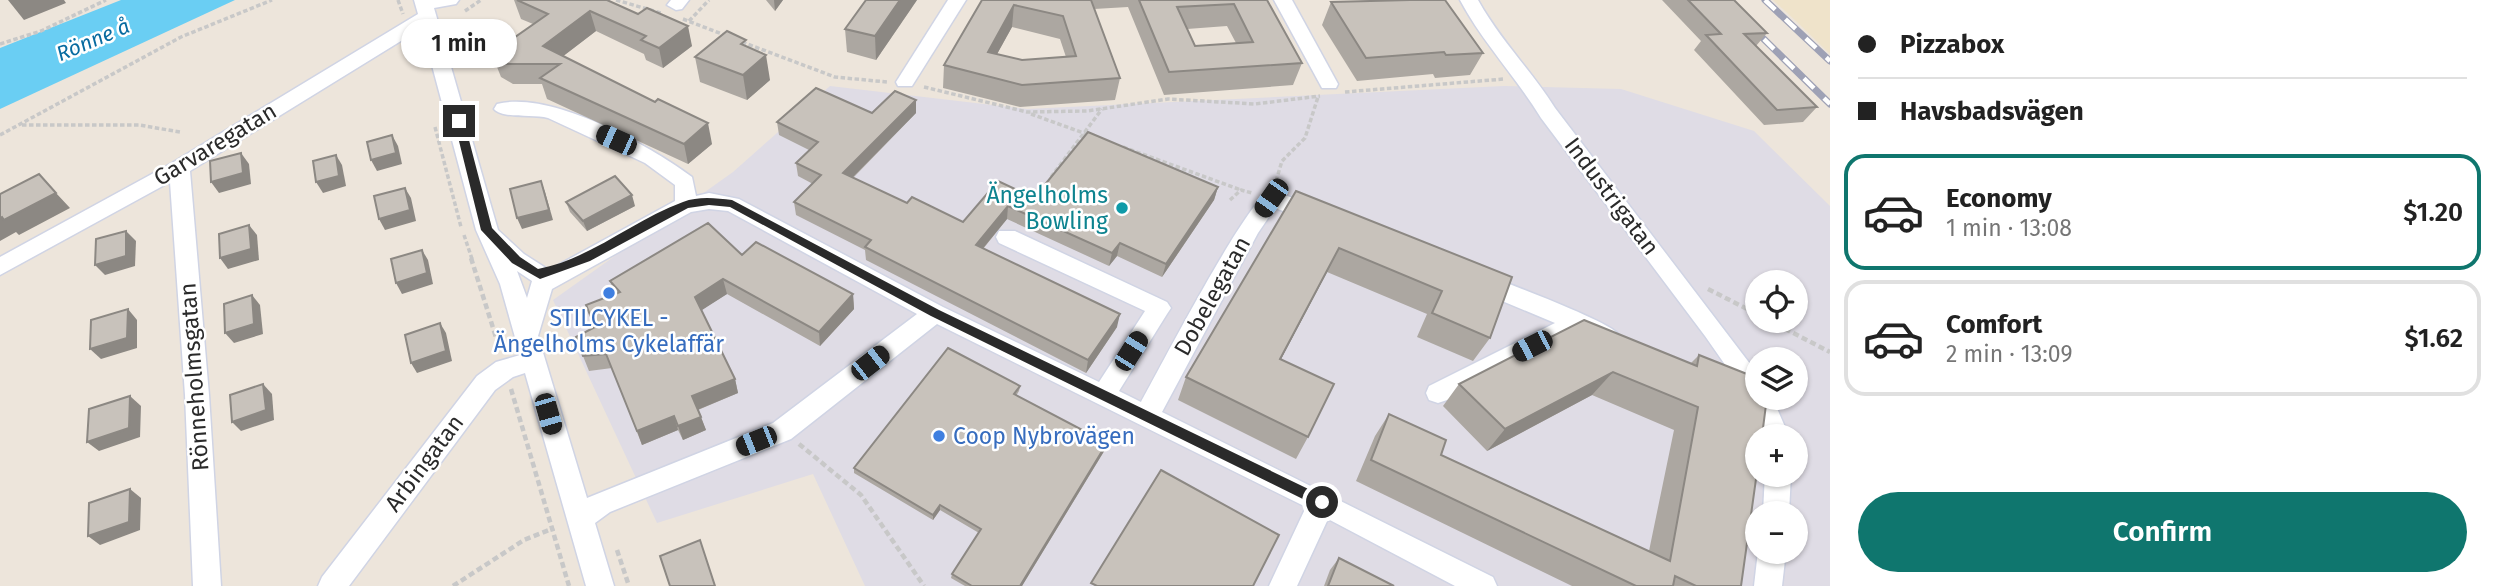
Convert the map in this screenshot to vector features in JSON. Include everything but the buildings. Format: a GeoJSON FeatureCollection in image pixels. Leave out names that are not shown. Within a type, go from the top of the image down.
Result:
{"type":"FeatureCollection","features":[{"type":"Feature","properties":{"kind":"street"},"geometry":{"type":"LineString","coordinates":[[450,0],[425,7],[487,230],[511,288],[600,586]]}},
{"type":"Feature","properties":{"kind":"street"},"geometry":{"type":"LineString","coordinates":[[905,82],[957,0]]}},
{"type":"Feature","properties":{"kind":"street"},"geometry":{"type":"LineString","coordinates":[[1283,0],[1325,92]]}},
{"type":"Feature","properties":{"kind":"street","name":"Industrigatan"},"geometry":{"type":"LineString","coordinates":[[1469,0],[1485,30],[1515,69],[1526,78],[1548,113],[1679,284],[1745,377]]}},
{"type":"Feature","properties":{"kind":"street","name":"Garvaregatan"},"geometry":{"type":"LineString","coordinates":[[0,267],[179,168],[425,7]]}},
{"type":"Feature","properties":{"kind":"street"},"geometry":{"type":"LineString","coordinates":[[504,109],[542,108],[652,158],[685,182],[686,205]]}},
{"type":"Feature","properties":{"kind":"street","name":"Rönneholmsgatan"},"geometry":{"type":"LineString","coordinates":[[179,168],[197,395],[207,586]]}},
{"type":"Feature","properties":{"kind":"street","name":"Dobelegatan"},"geometry":{"type":"LineString","coordinates":[[1147,415],[1250,228],[1271,198],[1335,224]]}},
{"type":"Feature","properties":{"kind":"street"},"geometry":{"type":"LineString","coordinates":[[511,288],[525,298],[540,280],[686,205],[709,201],[732,204],[935,313],[1322,502],[1483,586]]}},
{"type":"Feature","properties":{"kind":"street"},"geometry":{"type":"LineString","coordinates":[[487,230],[540,280]]}},
{"type":"Feature","properties":{"kind":"street"},"geometry":{"type":"LineString","coordinates":[[1007,237],[1158,308],[1104,394]]}},
{"type":"Feature","properties":{"kind":"street"},"geometry":{"type":"LineString","coordinates":[[1463,276],[1630,343]]}},
{"type":"Feature","properties":{"kind":"street"},"geometry":{"type":"LineString","coordinates":[[529,350],[540,280]]}},
{"type":"Feature","properties":{"kind":"street"},"geometry":{"type":"LineString","coordinates":[[578,519],[601,503],[782,431],[935,313]]}},
{"type":"Feature","properties":{"kind":"street"},"geometry":{"type":"LineString","coordinates":[[1438,393],[1579,323]]}},
{"type":"Feature","properties":{"kind":"street","name":"Arbingatan"},"geometry":{"type":"LineString","coordinates":[[332,586],[471,400],[486,383],[529,350]]}},
{"type":"Feature","properties":{"kind":"street"},"geometry":{"type":"LineString","coordinates":[[1719,379],[1745,390]]}},
{"type":"Feature","properties":{"kind":"street"},"geometry":{"type":"LineString","coordinates":[[1283,586],[1322,502]]}},
{"type":"Feature","properties":{"kind":"street"},"geometry":{"type":"LineString","coordinates":[[1768,586],[1771,564]]}},
{"type":"Feature","properties":{"kind":"path"},"geometry":{"type":"LineString","coordinates":[[0,44],[41,31],[106,0]]}},
{"type":"Feature","properties":{"kind":"path"},"geometry":{"type":"LineString","coordinates":[[0,135],[181,37],[272,0]]}},
{"type":"Feature","properties":{"kind":"path"},"geometry":{"type":"LineString","coordinates":[[616,0],[675,9],[690,21],[814,72],[835,77],[905,82],[1027,112],[1097,138]]}},
{"type":"Feature","properties":{"kind":"path"},"geometry":{"type":"LineString","coordinates":[[690,21],[709,0]]}},
{"type":"Feature","properties":{"kind":"path"},"geometry":{"type":"LineString","coordinates":[[1027,112],[1102,108],[1168,99],[1255,104],[1325,92],[1526,78]]}},
{"type":"Feature","properties":{"kind":"path"},"geometry":{"type":"LineString","coordinates":[[1283,161],[1305,138],[1325,92]]}},
{"type":"Feature","properties":{"kind":"path"},"geometry":{"type":"LineString","coordinates":[[1046,185],[1102,108]]}},
{"type":"Feature","properties":{"kind":"path"},"geometry":{"type":"LineString","coordinates":[[21,125],[139,125],[180,132]]}},
{"type":"Feature","properties":{"kind":"path"},"geometry":{"type":"LineString","coordinates":[[1110,142],[1241,190]]}},
{"type":"Feature","properties":{"kind":"path"},"geometry":{"type":"LineString","coordinates":[[477,274],[569,586]]}},
{"type":"Feature","properties":{"kind":"path"},"geometry":{"type":"LineString","coordinates":[[1679,284],[1698,285],[1745,308]]}},
{"type":"Feature","properties":{"kind":"path"},"geometry":{"type":"LineString","coordinates":[[1793,333],[1830,352]]}},
{"type":"Feature","properties":{"kind":"path"},"geometry":{"type":"LineString","coordinates":[[782,431],[861,495],[926,586]]}},
{"type":"Feature","properties":{"kind":"path"},"geometry":{"type":"LineString","coordinates":[[453,586],[524,540],[578,519]]}},
{"type":"Feature","properties":{"kind":"shaded area"},"geometry":{"type":"Polygon","coordinates":[[[1773,0],[1830,0],[1830,54],[1797,22],[1773,0]]]}},
{"type":"Feature","properties":{"kind":"shaded area"},"geometry":{"type":"Polygon","coordinates":[[[830,86],[1027,109],[1504,86],[1621,89],[1754,131],[1830,206],[1830,586],[865,586],[813,474],[657,523],[553,300],[733,172],[830,86]]]}},
{"type":"Feature","properties":{"kind":"water","name":"Rönne å"},"geometry":{"type":"Polygon","coordinates":[[[121,0],[235,0],[0,109],[0,48],[121,0]]]}},
{"type":"Feature","properties":{"kind":"railway"},"geometry":{"type":"LineString","coordinates":[[1724,0],[1830,104]]}},
{"type":"Feature","properties":{"kind":"railway"},"geometry":{"type":"LineString","coordinates":[[1765,0],[1830,61]]}},
{"type":"Feature","properties":{"kind":"place","name":"Ängelholms Bowling"},"geometry":{"type":"Point","coordinates":[1122,208]}},
{"type":"Feature","properties":{"kind":"place","name":"STILCYKEL - Ängelholms Cykelaffär"},"geometry":{"type":"Point","coordinates":[609,293]}},
{"type":"Feature","properties":{"kind":"place","name":"Coop Nybrovägen"},"geometry":{"type":"Point","coordinates":[939,436]}},
{"type":"Feature","properties":{"kind":"route"},"geometry":{"type":"LineString","coordinates":[[459,121],[487,230],[516,260],[534,272],[540,274],[586,258],[686,205],[709,201],[732,204],[935,313],[1322,502]]}}]}
